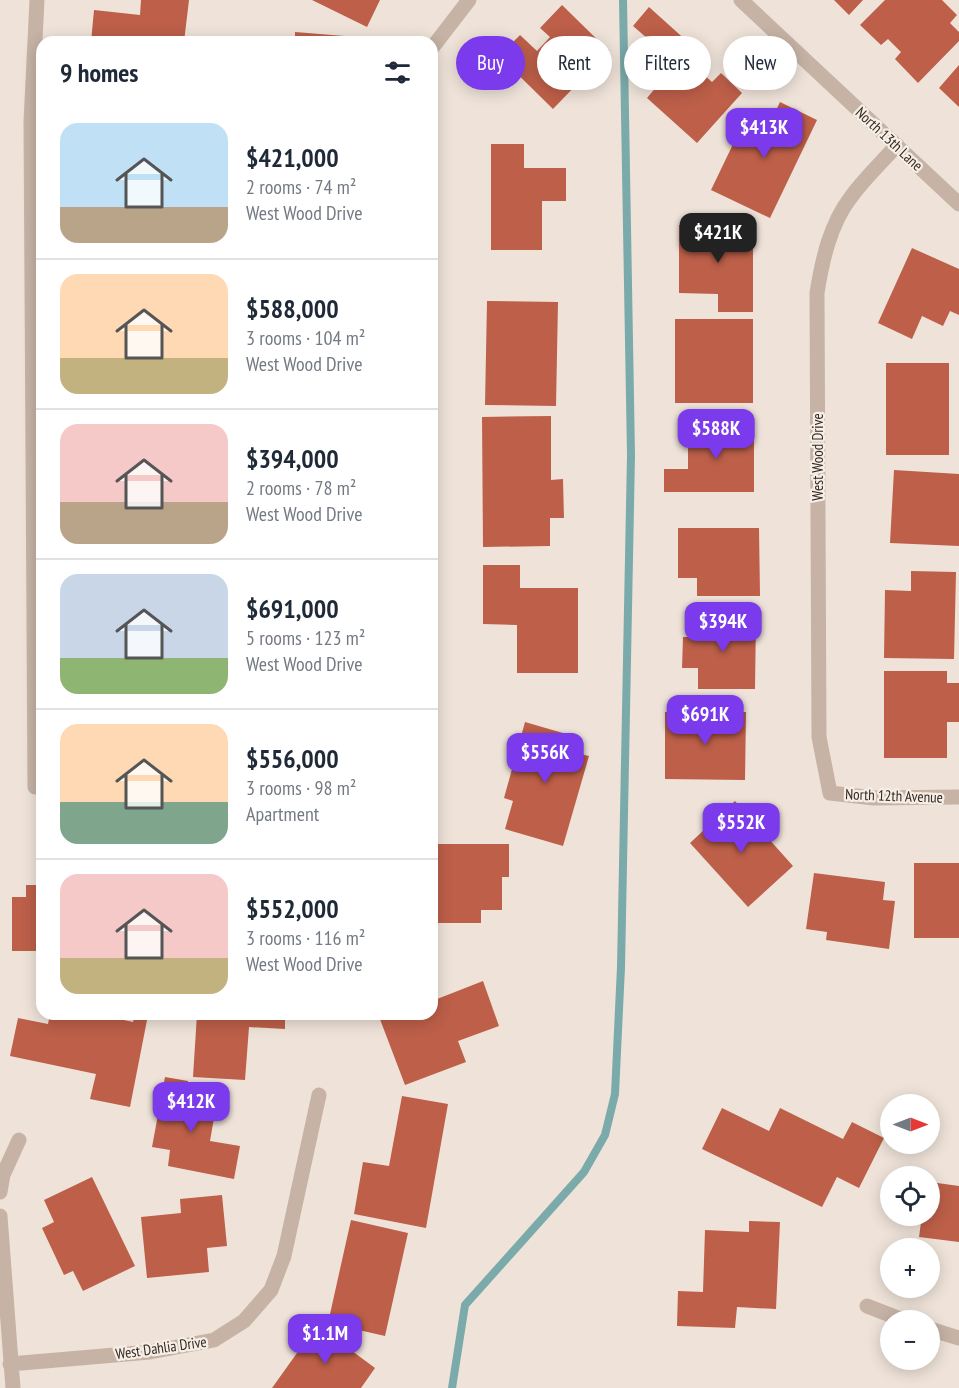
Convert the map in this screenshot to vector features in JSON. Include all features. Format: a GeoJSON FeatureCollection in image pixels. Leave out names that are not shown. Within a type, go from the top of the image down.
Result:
{"type":"FeatureCollection","features":[{"type":"Feature","properties":{"kind":"street"},"geometry":{"type":"LineString","coordinates":[[36,394],[31,121],[37,0]]}},
{"type":"Feature","properties":{"kind":"street"},"geometry":{"type":"LineString","coordinates":[[438,40],[469,0]]}},
{"type":"Feature","properties":{"kind":"street","name":"North 13th Lane"},"geometry":{"type":"LineString","coordinates":[[741,0],[959,204]]}},
{"type":"Feature","properties":{"kind":"street","name":"West Wood Drive"},"geometry":{"type":"LineString","coordinates":[[830,793],[819,737],[817,293],[822,261],[849,199],[897,145]]}},
{"type":"Feature","properties":{"kind":"street"},"geometry":{"type":"LineString","coordinates":[[35,787],[36,618]]}},
{"type":"Feature","properties":{"kind":"street","name":"North 12th Avenue"},"geometry":{"type":"LineString","coordinates":[[830,793],[874,798],[959,797]]}},
{"type":"Feature","properties":{"kind":"street","name":"West Dahlia Drive"},"geometry":{"type":"LineString","coordinates":[[10,1364],[150,1352],[214,1340],[244,1321],[271,1290],[285,1256],[319,1095]]}},
{"type":"Feature","properties":{"kind":"street"},"geometry":{"type":"LineString","coordinates":[[0,1192],[3,1175],[20,1140]]}},
{"type":"Feature","properties":{"kind":"street"},"geometry":{"type":"LineString","coordinates":[[0,1216],[13,1388]]}},
{"type":"Feature","properties":{"kind":"street"},"geometry":{"type":"LineString","coordinates":[[867,1306],[880,1311]]}},
{"type":"Feature","properties":{"kind":"street"},"geometry":{"type":"LineString","coordinates":[[940,1332],[959,1338]]}},
{"type":"Feature","properties":{"kind":"building"},"geometry":{"type":"Polygon","coordinates":[[[141,0],[189,0],[185,36],[92,36],[94,10],[140,15],[141,0]]]}},
{"type":"Feature","properties":{"kind":"building"},"geometry":{"type":"Polygon","coordinates":[[[312,0],[380,0],[367,27],[312,0]]]}},
{"type":"Feature","properties":{"kind":"building"},"geometry":{"type":"Polygon","coordinates":[[[834,0],[863,0],[849,15],[834,0]]]}},
{"type":"Feature","properties":{"kind":"building"},"geometry":{"type":"Polygon","coordinates":[[[885,0],[942,0],[957,15],[950,23],[959,32],[959,41],[918,83],[895,59],[901,52],[888,39],[881,45],[860,25],[885,0]]]}},
{"type":"Feature","properties":{"kind":"building"},"geometry":{"type":"Polygon","coordinates":[[[562,5],[594,36],[549,36],[540,28],[562,5]]]}},
{"type":"Feature","properties":{"kind":"building"},"geometry":{"type":"Polygon","coordinates":[[[649,7],[681,36],[645,36],[633,26],[649,7]]]}},
{"type":"Feature","properties":{"kind":"building"},"geometry":{"type":"Polygon","coordinates":[[[295,32],[344,36],[295,36],[295,32]]]}},
{"type":"Feature","properties":{"kind":"building"},"geometry":{"type":"Polygon","coordinates":[[[525,40],[537,51],[537,90],[571,90],[553,109],[525,82],[525,40]]]}},
{"type":"Feature","properties":{"kind":"building"},"geometry":{"type":"Polygon","coordinates":[[[959,65],[959,107],[939,88],[959,65]]]}},
{"type":"Feature","properties":{"kind":"building"},"geometry":{"type":"Polygon","coordinates":[[[721,73],[723,90],[739,90],[742,93],[697,143],[647,98],[654,90],[711,90],[711,81],[721,73]]]}},
{"type":"Feature","properties":{"kind":"building"},"geometry":{"type":"Polygon","coordinates":[[[780,102],[817,120],[770,218],[711,190],[748,113],[770,123],[780,102]]]}},
{"type":"Feature","properties":{"kind":"building"},"geometry":{"type":"Polygon","coordinates":[[[491,144],[524,144],[524,168],[566,168],[566,201],[542,201],[542,250],[491,250],[491,144]]]}},
{"type":"Feature","properties":{"kind":"building"},"geometry":{"type":"Polygon","coordinates":[[[679,225],[753,226],[753,312],[718,312],[718,294],[679,293],[679,225]]]}},
{"type":"Feature","properties":{"kind":"building"},"geometry":{"type":"Polygon","coordinates":[[[912,248],[959,269],[959,315],[950,311],[943,326],[922,316],[912,339],[878,323],[912,248]]]}},
{"type":"Feature","properties":{"kind":"building"},"geometry":{"type":"Polygon","coordinates":[[[487,301],[558,302],[556,406],[485,405],[487,301]]]}},
{"type":"Feature","properties":{"kind":"building"},"geometry":{"type":"Polygon","coordinates":[[[675,319],[753,319],[753,403],[675,403],[675,319]]]}},
{"type":"Feature","properties":{"kind":"building"},"geometry":{"type":"Polygon","coordinates":[[[886,363],[949,363],[949,455],[886,455],[886,363]]]}},
{"type":"Feature","properties":{"kind":"building"},"geometry":{"type":"Polygon","coordinates":[[[551,416],[551,480],[563,479],[564,518],[550,518],[550,546],[483,547],[482,417],[551,416]]]}},
{"type":"Feature","properties":{"kind":"building"},"geometry":{"type":"Polygon","coordinates":[[[688,423],[754,423],[754,492],[664,492],[664,469],[688,469],[688,423]]]}},
{"type":"Feature","properties":{"kind":"building"},"geometry":{"type":"Polygon","coordinates":[[[894,470],[959,474],[959,546],[890,543],[894,470]]]}},
{"type":"Feature","properties":{"kind":"building"},"geometry":{"type":"Polygon","coordinates":[[[678,528],[759,528],[760,596],[697,596],[697,578],[678,578],[678,528]]]}},
{"type":"Feature","properties":{"kind":"building"},"geometry":{"type":"Polygon","coordinates":[[[483,565],[520,565],[520,588],[578,588],[578,673],[517,673],[517,625],[483,624],[483,565]]]}},
{"type":"Feature","properties":{"kind":"building"},"geometry":{"type":"Polygon","coordinates":[[[911,571],[956,572],[954,659],[884,658],[885,590],[911,591],[911,571]]]}},
{"type":"Feature","properties":{"kind":"building"},"geometry":{"type":"Polygon","coordinates":[[[698,617],[756,618],[755,689],[698,689],[698,668],[682,668],[683,637],[698,637],[698,617]]]}},
{"type":"Feature","properties":{"kind":"building"},"geometry":{"type":"Polygon","coordinates":[[[884,671],[947,671],[947,683],[959,683],[959,722],[947,722],[947,758],[884,758],[884,671]]]}},
{"type":"Feature","properties":{"kind":"building"},"geometry":{"type":"Polygon","coordinates":[[[665,712],[746,712],[745,780],[665,779],[665,712]]]}},
{"type":"Feature","properties":{"kind":"building"},"geometry":{"type":"Polygon","coordinates":[[[525,722],[580,738],[575,753],[589,756],[563,846],[505,829],[513,801],[504,798],[525,722]]]}},
{"type":"Feature","properties":{"kind":"building"},"geometry":{"type":"Polygon","coordinates":[[[735,801],[793,866],[748,907],[690,843],[735,801]]]}},
{"type":"Feature","properties":{"kind":"building"},"geometry":{"type":"Polygon","coordinates":[[[438,844],[509,844],[509,877],[502,877],[502,910],[481,910],[481,923],[438,923],[438,844]]]}},
{"type":"Feature","properties":{"kind":"building"},"geometry":{"type":"Polygon","coordinates":[[[914,863],[959,863],[959,938],[914,938],[914,863]]]}},
{"type":"Feature","properties":{"kind":"building"},"geometry":{"type":"Polygon","coordinates":[[[814,873],[885,882],[883,900],[895,901],[889,949],[826,940],[827,932],[806,929],[814,873]]]}},
{"type":"Feature","properties":{"kind":"building"},"geometry":{"type":"Polygon","coordinates":[[[26,885],[36,885],[36,951],[12,951],[12,897],[26,897],[26,885]]]}},
{"type":"Feature","properties":{"kind":"building"},"geometry":{"type":"Polygon","coordinates":[[[483,981],[499,1026],[458,1041],[466,1062],[405,1085],[380,1020],[438,1020],[438,999],[483,981]]]}},
{"type":"Feature","properties":{"kind":"building"},"geometry":{"type":"Polygon","coordinates":[[[18,1018],[48,1024],[49,1020],[133,1022],[134,1020],[147,1020],[130,1107],[90,1099],[96,1074],[10,1056],[18,1018]]]}},
{"type":"Feature","properties":{"kind":"building"},"geometry":{"type":"Polygon","coordinates":[[[197,1020],[285,1020],[285,1029],[249,1027],[245,1080],[193,1077],[197,1020]]]}},
{"type":"Feature","properties":{"kind":"building"},"geometry":{"type":"Polygon","coordinates":[[[165,1077],[188,1081],[187,1089],[207,1093],[203,1116],[214,1118],[210,1141],[240,1146],[234,1179],[168,1166],[170,1150],[152,1147],[165,1077]]]}},
{"type":"Feature","properties":{"kind":"building"},"geometry":{"type":"Polygon","coordinates":[[[402,1096],[448,1104],[426,1228],[354,1214],[363,1162],[389,1166],[402,1096]]]}},
{"type":"Feature","properties":{"kind":"building"},"geometry":{"type":"Polygon","coordinates":[[[722,1108],[769,1131],[780,1108],[843,1139],[852,1122],[880,1136],[880,1146],[859,1188],[837,1177],[822,1207],[702,1149],[722,1108]]]}},
{"type":"Feature","properties":{"kind":"building"},"geometry":{"type":"Polygon","coordinates":[[[92,1177],[135,1266],[83,1291],[73,1271],[64,1275],[42,1228],[54,1222],[44,1200],[92,1177]]]}},
{"type":"Feature","properties":{"kind":"building"},"geometry":{"type":"Polygon","coordinates":[[[940,1183],[959,1186],[959,1242],[919,1237],[920,1226],[940,1226],[940,1183]]]}},
{"type":"Feature","properties":{"kind":"building"},"geometry":{"type":"Polygon","coordinates":[[[222,1195],[227,1246],[207,1248],[209,1272],[147,1278],[141,1217],[181,1213],[180,1199],[222,1195]]]}},
{"type":"Feature","properties":{"kind":"building"},"geometry":{"type":"Polygon","coordinates":[[[351,1220],[408,1233],[385,1336],[328,1323],[351,1220]]]}},
{"type":"Feature","properties":{"kind":"building"},"geometry":{"type":"Polygon","coordinates":[[[749,1221],[780,1222],[776,1309],[737,1307],[735,1328],[677,1326],[678,1291],[703,1292],[705,1230],[749,1232],[749,1221]]]}},
{"type":"Feature","properties":{"kind":"building"},"geometry":{"type":"Polygon","coordinates":[[[317,1325],[375,1368],[361,1388],[272,1388],[317,1325]]]}},
{"type":"Feature","properties":{"kind":"waterway"},"geometry":{"type":"LineString","coordinates":[[452,1388],[465,1305],[584,1172],[605,1135],[615,1094],[621,967],[631,455],[623,0]]}}]}
